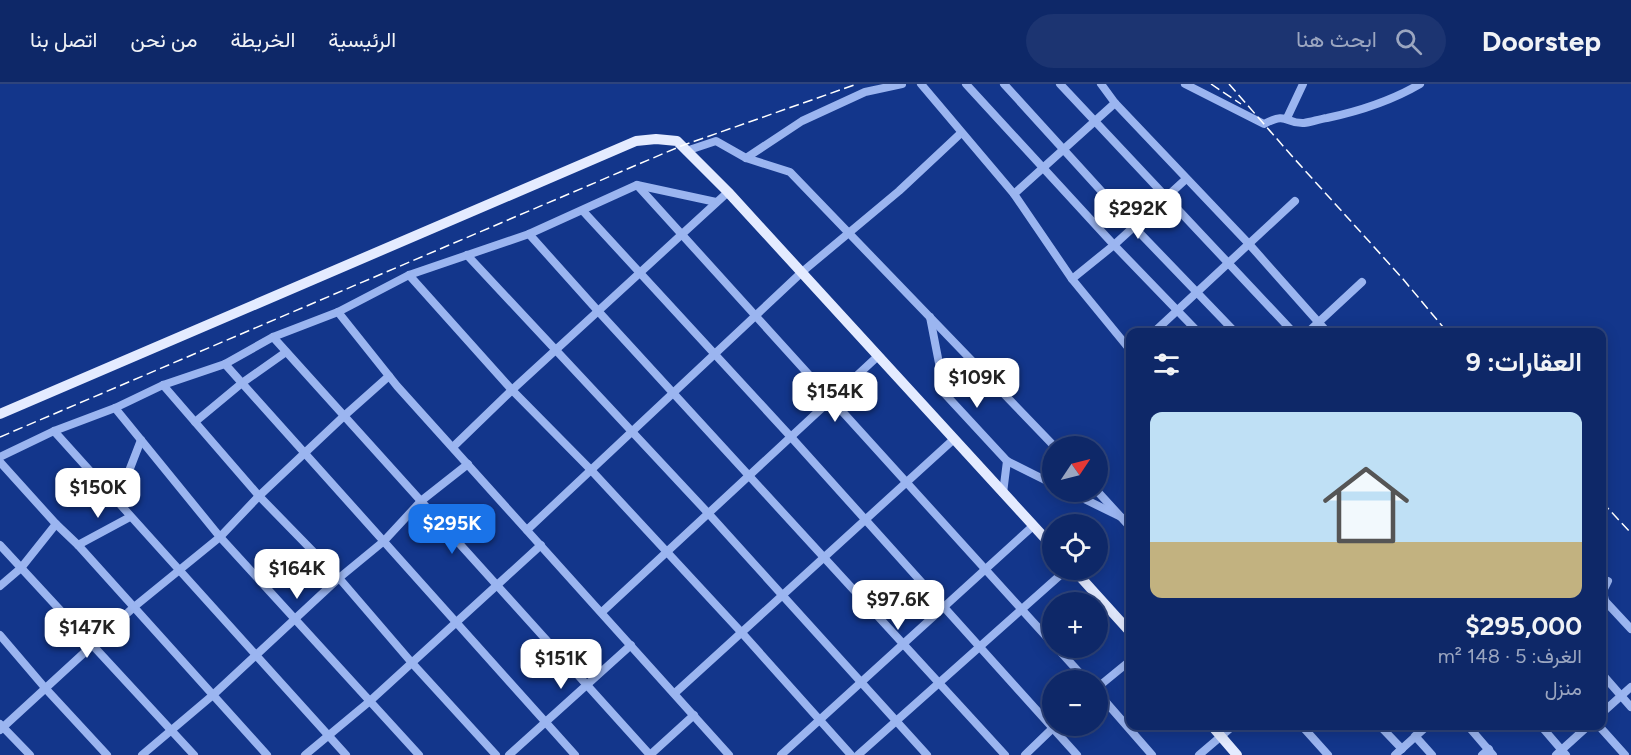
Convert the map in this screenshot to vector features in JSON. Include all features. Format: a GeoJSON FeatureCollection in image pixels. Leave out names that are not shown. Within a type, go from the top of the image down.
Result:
{"type":"FeatureCollection","features":[{"type":"Feature","properties":{"kind":"main road"},"geometry":{"type":"LineString","coordinates":[[0,414],[636,141],[656,139],[677,141],[728,192],[1042,536]]}},
{"type":"Feature","properties":{"kind":"main road"},"geometry":{"type":"LineString","coordinates":[[1083,580],[1126,627]]}},
{"type":"Feature","properties":{"kind":"main road"},"geometry":{"type":"LineString","coordinates":[[1215,730],[1237,755]]}},
{"type":"Feature","properties":{"kind":"street"},"geometry":{"type":"LineString","coordinates":[[746,158],[802,121],[864,92],[902,84]]}},
{"type":"Feature","properties":{"kind":"street"},"geometry":{"type":"LineString","coordinates":[[921,84],[1014,194],[1072,279],[1126,345]]}},
{"type":"Feature","properties":{"kind":"street"},"geometry":{"type":"LineString","coordinates":[[966,84],[1114,245],[1195,328]]}},
{"type":"Feature","properties":{"kind":"street"},"geometry":{"type":"LineString","coordinates":[[1004,84],[1134,227],[1231,328]]}},
{"type":"Feature","properties":{"kind":"street"},"geometry":{"type":"LineString","coordinates":[[1060,84],[1289,328]]}},
{"type":"Feature","properties":{"kind":"street"},"geometry":{"type":"LineString","coordinates":[[1101,84],[1115,103],[1249,244],[1324,328]]}},
{"type":"Feature","properties":{"kind":"street"},"geometry":{"type":"LineString","coordinates":[[1185,84],[1264,124],[1275,118],[1287,118],[1302,123],[1354,112],[1387,101],[1420,84]]}},
{"type":"Feature","properties":{"kind":"street"},"geometry":{"type":"LineString","coordinates":[[1287,118],[1303,84]]}},
{"type":"Feature","properties":{"kind":"street"},"geometry":{"type":"LineString","coordinates":[[1014,194],[1115,103]]}},
{"type":"Feature","properties":{"kind":"street"},"geometry":{"type":"LineString","coordinates":[[527,530],[802,273],[899,191],[961,133]]}},
{"type":"Feature","properties":{"kind":"street"},"geometry":{"type":"LineString","coordinates":[[686,151],[716,141],[746,158],[790,172],[1045,436]]}},
{"type":"Feature","properties":{"kind":"street"},"geometry":{"type":"LineString","coordinates":[[1072,279],[1114,245],[1186,179]]}},
{"type":"Feature","properties":{"kind":"street"},"geometry":{"type":"LineString","coordinates":[[0,457],[54,431],[115,408],[163,385],[225,364],[273,337],[338,312],[409,275],[529,234],[637,185],[716,202]]}},
{"type":"Feature","properties":{"kind":"street"},"geometry":{"type":"LineString","coordinates":[[637,185],[1042,632]]}},
{"type":"Feature","properties":{"kind":"street"},"geometry":{"type":"LineString","coordinates":[[453,447],[728,192]]}},
{"type":"Feature","properties":{"kind":"street"},"geometry":{"type":"LineString","coordinates":[[1158,328],[1295,201]]}},
{"type":"Feature","properties":{"kind":"street"},"geometry":{"type":"LineString","coordinates":[[583,211],[1042,714]]}},
{"type":"Feature","properties":{"kind":"street"},"geometry":{"type":"LineString","coordinates":[[529,234],[1005,755]]}},
{"type":"Feature","properties":{"kind":"street"},"geometry":{"type":"LineString","coordinates":[[467,255],[708,513],[927,755]]}},
{"type":"Feature","properties":{"kind":"street"},"geometry":{"type":"LineString","coordinates":[[409,275],[512,390],[591,470],[742,633],[851,755]]}},
{"type":"Feature","properties":{"kind":"street"},"geometry":{"type":"LineString","coordinates":[[1312,328],[1362,282]]}},
{"type":"Feature","properties":{"kind":"street"},"geometry":{"type":"LineString","coordinates":[[338,312],[389,376],[729,755]]}},
{"type":"Feature","properties":{"kind":"street"},"geometry":{"type":"LineString","coordinates":[[930,316],[945,394],[1007,461],[1042,478]]}},
{"type":"Feature","properties":{"kind":"street"},"geometry":{"type":"LineString","coordinates":[[273,337],[650,755],[694,715]]}},
{"type":"Feature","properties":{"kind":"street"},"geometry":{"type":"LineString","coordinates":[[195,422],[242,383],[286,352]]}},
{"type":"Feature","properties":{"kind":"street"},"geometry":{"type":"LineString","coordinates":[[602,612],[878,356]]}},
{"type":"Feature","properties":{"kind":"street"},"geometry":{"type":"LineString","coordinates":[[225,364],[575,755]]}},
{"type":"Feature","properties":{"kind":"street"},"geometry":{"type":"LineString","coordinates":[[30,755],[1,726],[46,689],[134,607],[180,572],[220,537],[259,496],[389,376]]}},
{"type":"Feature","properties":{"kind":"street"},"geometry":{"type":"LineString","coordinates":[[163,385],[259,496],[339,578],[496,755]]}},
{"type":"Feature","properties":{"kind":"street"},"geometry":{"type":"LineString","coordinates":[[115,408],[220,537],[419,755]]}},
{"type":"Feature","properties":{"kind":"street"},"geometry":{"type":"LineString","coordinates":[[54,431],[346,755]]}},
{"type":"Feature","properties":{"kind":"street"},"geometry":{"type":"LineString","coordinates":[[675,693],[954,439]]}},
{"type":"Feature","properties":{"kind":"street"},"geometry":{"type":"LineString","coordinates":[[117,502],[141,440]]}},
{"type":"Feature","properties":{"kind":"street"},"geometry":{"type":"LineString","coordinates":[[1003,493],[1007,461]]}},
{"type":"Feature","properties":{"kind":"street"},"geometry":{"type":"LineString","coordinates":[[0,462],[56,524],[78,544],[267,755]]}},
{"type":"Feature","properties":{"kind":"street"},"geometry":{"type":"LineString","coordinates":[[141,755],[213,695],[339,578],[384,541],[421,501],[468,464]]}},
{"type":"Feature","properties":{"kind":"street"},"geometry":{"type":"LineString","coordinates":[[1090,502],[1121,517]]}},
{"type":"Feature","properties":{"kind":"street"},"geometry":{"type":"LineString","coordinates":[[1107,502],[1126,522]]}},
{"type":"Feature","properties":{"kind":"street"},"geometry":{"type":"LineString","coordinates":[[78,544],[130,517]]}},
{"type":"Feature","properties":{"kind":"street"},"geometry":{"type":"LineString","coordinates":[[0,586],[21,568],[56,524]]}},
{"type":"Feature","properties":{"kind":"street"},"geometry":{"type":"LineString","coordinates":[[781,755],[1033,526]]}},
{"type":"Feature","properties":{"kind":"street"},"geometry":{"type":"LineString","coordinates":[[0,545],[194,755]]}},
{"type":"Feature","properties":{"kind":"street"},"geometry":{"type":"LineString","coordinates":[[306,755],[370,701],[541,545]]}},
{"type":"Feature","properties":{"kind":"street"},"geometry":{"type":"LineString","coordinates":[[858,755],[1055,580]]}},
{"type":"Feature","properties":{"kind":"street"},"geometry":{"type":"LineString","coordinates":[[1606,585],[1608,581]]}},
{"type":"Feature","properties":{"kind":"street"},"geometry":{"type":"LineString","coordinates":[[1606,605],[1631,629]]}},
{"type":"Feature","properties":{"kind":"street"},"geometry":{"type":"LineString","coordinates":[[0,635],[107,755]]}},
{"type":"Feature","properties":{"kind":"street"},"geometry":{"type":"LineString","coordinates":[[509,755],[631,645]]}},
{"type":"Feature","properties":{"kind":"street"},"geometry":{"type":"LineString","coordinates":[[1066,658],[1077,670]]}},
{"type":"Feature","properties":{"kind":"street"},"geometry":{"type":"LineString","coordinates":[[1108,679],[1126,664]]}},
{"type":"Feature","properties":{"kind":"street"},"geometry":{"type":"LineString","coordinates":[[1606,679],[1631,706]]}},
{"type":"Feature","properties":{"kind":"street"},"geometry":{"type":"LineString","coordinates":[[1606,709],[1631,687]]}},
{"type":"Feature","properties":{"kind":"street"},"geometry":{"type":"LineString","coordinates":[[1108,704],[1126,725]]}},
{"type":"Feature","properties":{"kind":"street"},"geometry":{"type":"LineString","coordinates":[[1130,730],[1152,755]]}},
{"type":"Feature","properties":{"kind":"street"},"geometry":{"type":"LineString","coordinates":[[1199,755],[1229,730]]}},
{"type":"Feature","properties":{"kind":"street"},"geometry":{"type":"LineString","coordinates":[[1306,730],[1328,755]]}},
{"type":"Feature","properties":{"kind":"street"},"geometry":{"type":"LineString","coordinates":[[1383,730],[1398,753],[1422,730]]}},
{"type":"Feature","properties":{"kind":"street"},"geometry":{"type":"LineString","coordinates":[[1471,730],[1488,753]]}},
{"type":"Feature","properties":{"kind":"street"},"geometry":{"type":"LineString","coordinates":[[1544,730],[1561,753],[1584,730]]}},
{"type":"Feature","properties":{"kind":"street"},"geometry":{"type":"LineString","coordinates":[[1603,730],[1625,755]]}},
{"type":"Feature","properties":{"kind":"street"},"geometry":{"type":"LineString","coordinates":[[1024,755],[1044,736]]}},
{"type":"Feature","properties":{"kind":"street"},"geometry":{"type":"LineString","coordinates":[[1061,736],[1077,755]]}},
{"type":"Feature","properties":{"kind":"street"},"geometry":{"type":"LineString","coordinates":[[1415,736],[1432,755]]}},
{"type":"Feature","properties":{"kind":"railway"},"geometry":{"type":"LineString","coordinates":[[0,437],[681,146],[857,84]]}},
{"type":"Feature","properties":{"kind":"railway"},"geometry":{"type":"LineString","coordinates":[[1211,84],[1241,104]]}},
{"type":"Feature","properties":{"kind":"railway"},"geometry":{"type":"LineString","coordinates":[[1229,84],[1444,328]]}},
{"type":"Feature","properties":{"kind":"railway"},"geometry":{"type":"LineString","coordinates":[[1606,506],[1631,533]]}}]}
